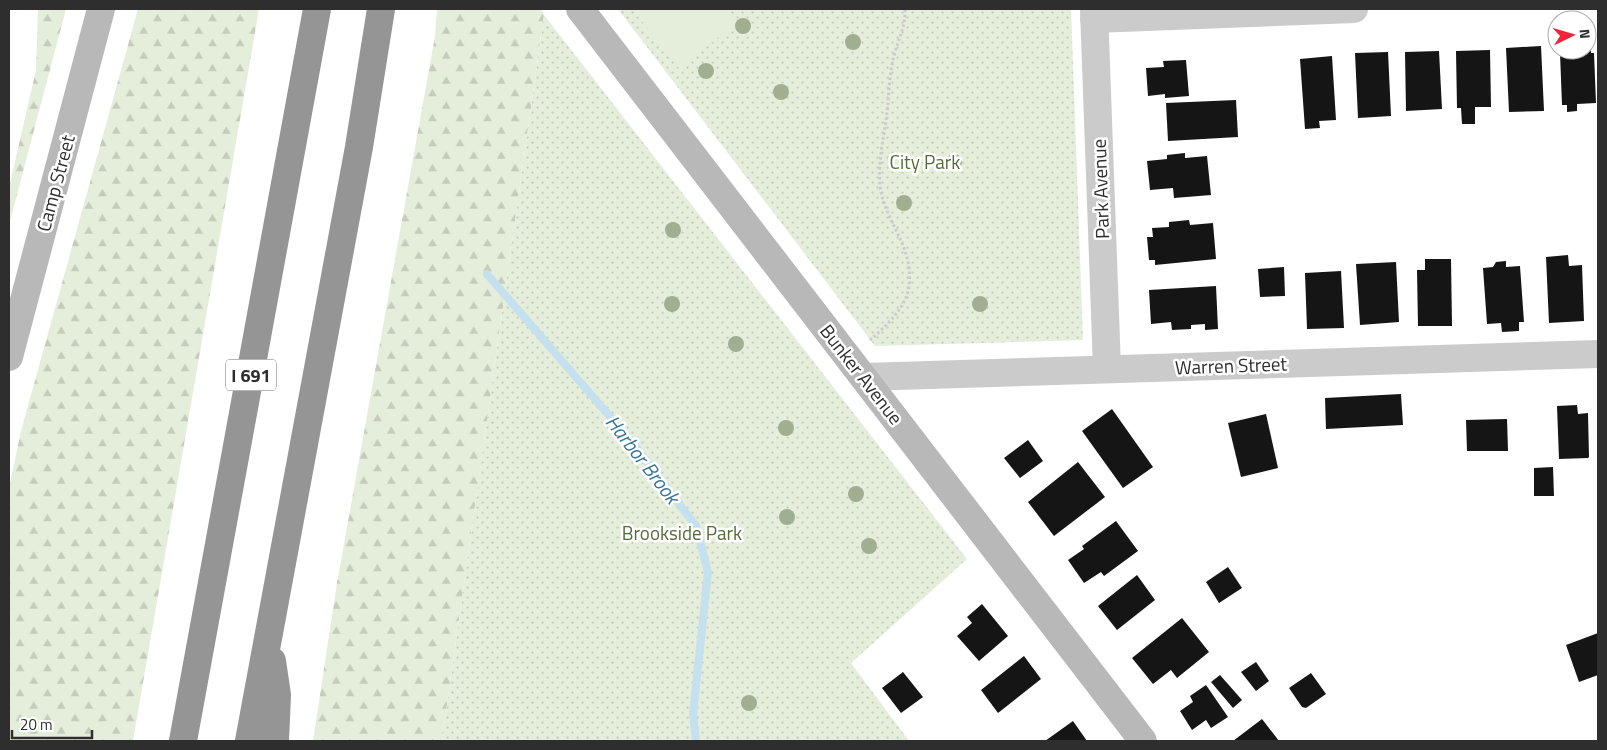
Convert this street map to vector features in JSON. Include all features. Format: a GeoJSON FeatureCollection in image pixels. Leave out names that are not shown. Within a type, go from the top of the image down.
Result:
{"type":"FeatureCollection","features":[{"type":"Feature","properties":{"kind":"highway","name":"I 691"},"geometry":{"type":"LineString","coordinates":[[183,741],[317,9]]}},
{"type":"Feature","properties":{"kind":"highway"},"geometry":{"type":"LineString","coordinates":[[249,741],[357,156],[381,9]]}},
{"type":"Feature","properties":{"kind":"highway"},"geometry":{"type":"LineString","coordinates":[[269,634],[277,695],[275,741]]}},
{"type":"Feature","properties":{"kind":"street","name":"Camp Street"},"geometry":{"type":"LineString","coordinates":[[9,357],[101,9]]}},
{"type":"Feature","properties":{"kind":"street","name":"Bunker Avenue"},"geometry":{"type":"LineString","coordinates":[[580,9],[1143,741]]}},
{"type":"Feature","properties":{"kind":"street"},"geometry":{"type":"LineString","coordinates":[[1094,14],[1354,9]]}},
{"type":"Feature","properties":{"kind":"street","name":"Park Avenue"},"geometry":{"type":"LineString","coordinates":[[1094,14],[1107,369]]}},
{"type":"Feature","properties":{"kind":"street","name":"Warren Street"},"geometry":{"type":"LineString","coordinates":[[864,377],[1598,354]]}},
{"type":"Feature","properties":{"kind":"path"},"geometry":{"type":"LineString","coordinates":[[866,343],[883,329],[903,303],[909,288],[910,266],[904,243],[882,199],[879,168],[893,58],[906,21],[905,9]]}},
{"type":"Feature","properties":{"kind":"green space"},"geometry":{"type":"Polygon","coordinates":[[[38,9],[66,9],[9,225],[9,188],[36,70],[38,9]]]}},
{"type":"Feature","properties":{"kind":"green space"},"geometry":{"type":"Polygon","coordinates":[[[138,9],[259,9],[133,741],[9,741],[9,488],[21,431],[138,9]]]}},
{"type":"Feature","properties":{"kind":"green space"},"geometry":{"type":"Polygon","coordinates":[[[437,9],[541,9],[544,15],[443,733],[447,741],[313,741],[337,583],[435,36],[437,9]]]}},
{"type":"Feature","properties":{"kind":"green space","name":"City Park"},"geometry":{"type":"Polygon","coordinates":[[[618,9],[1071,9],[1083,340],[875,346],[618,9]]]}},
{"type":"Feature","properties":{"kind":"green space"},"geometry":{"type":"Polygon","coordinates":[[[632,9],[724,9],[736,24],[679,68],[632,9]]]}},
{"type":"Feature","properties":{"kind":"green space","name":"Brookside Park"},"geometry":{"type":"Polygon","coordinates":[[[544,15],[967,559],[851,663],[909,741],[447,741],[443,733],[544,15]]]}},
{"type":"Feature","properties":{"kind":"building"},"geometry":{"type":"Polygon","coordinates":[[[1541,46],[1544,111],[1509,112],[1506,48],[1541,46]]]}},
{"type":"Feature","properties":{"kind":"building"},"geometry":{"type":"Polygon","coordinates":[[[1490,50],[1491,107],[1475,107],[1475,124],[1462,124],[1461,108],[1457,108],[1456,51],[1490,50]]]}},
{"type":"Feature","properties":{"kind":"building"},"geometry":{"type":"Polygon","coordinates":[[[1439,51],[1442,109],[1406,111],[1405,52],[1439,51]]]}},
{"type":"Feature","properties":{"kind":"building"},"geometry":{"type":"Polygon","coordinates":[[[1388,52],[1391,116],[1358,118],[1355,53],[1388,52]]]}},
{"type":"Feature","properties":{"kind":"building"},"geometry":{"type":"Polygon","coordinates":[[[1332,56],[1336,120],[1319,121],[1320,128],[1305,129],[1300,59],[1332,56]]]}},
{"type":"Feature","properties":{"kind":"building"},"geometry":{"type":"Polygon","coordinates":[[[1186,60],[1189,96],[1165,98],[1165,94],[1148,96],[1146,68],[1164,67],[1163,61],[1186,60]]]}},
{"type":"Feature","properties":{"kind":"building"},"geometry":{"type":"Polygon","coordinates":[[[1560,60],[1594,60],[1596,103],[1577,104],[1577,111],[1567,112],[1567,105],[1562,105],[1560,60]]]}},
{"type":"Feature","properties":{"kind":"building"},"geometry":{"type":"Polygon","coordinates":[[[1236,100],[1238,137],[1168,141],[1166,103],[1236,100]]]}},
{"type":"Feature","properties":{"kind":"building"},"geometry":{"type":"Polygon","coordinates":[[[1185,153],[1185,158],[1207,156],[1211,195],[1174,198],[1173,188],[1150,190],[1147,161],[1167,159],[1167,155],[1185,153]]]}},
{"type":"Feature","properties":{"kind":"building"},"geometry":{"type":"Polygon","coordinates":[[[1189,220],[1190,225],[1213,223],[1216,259],[1155,265],[1155,260],[1149,260],[1147,237],[1153,237],[1152,228],[1169,227],[1169,222],[1189,220]]]}},
{"type":"Feature","properties":{"kind":"building"},"geometry":{"type":"Polygon","coordinates":[[[1568,255],[1569,266],[1582,265],[1584,321],[1549,323],[1546,257],[1568,255]]]}},
{"type":"Feature","properties":{"kind":"building"},"geometry":{"type":"Polygon","coordinates":[[[1425,259],[1451,259],[1452,326],[1418,326],[1417,270],[1425,270],[1425,259]]]}},
{"type":"Feature","properties":{"kind":"building"},"geometry":{"type":"Polygon","coordinates":[[[1506,261],[1506,267],[1520,266],[1524,322],[1519,322],[1519,331],[1502,332],[1501,323],[1487,324],[1483,268],[1493,267],[1496,262],[1506,261]]]}},
{"type":"Feature","properties":{"kind":"building"},"geometry":{"type":"Polygon","coordinates":[[[1396,262],[1399,322],[1360,325],[1356,264],[1396,262]]]}},
{"type":"Feature","properties":{"kind":"building"},"geometry":{"type":"Polygon","coordinates":[[[1284,267],[1285,296],[1260,297],[1258,269],[1284,267]]]}},
{"type":"Feature","properties":{"kind":"building"},"geometry":{"type":"Polygon","coordinates":[[[1341,271],[1344,328],[1307,329],[1305,273],[1341,271]]]}},
{"type":"Feature","properties":{"kind":"building"},"geometry":{"type":"Polygon","coordinates":[[[1216,286],[1218,329],[1205,330],[1205,324],[1191,325],[1191,329],[1172,330],[1171,322],[1151,324],[1149,290],[1216,286]]]}},
{"type":"Feature","properties":{"kind":"building"},"geometry":{"type":"Polygon","coordinates":[[[1401,394],[1403,425],[1326,429],[1325,398],[1401,394]]]}},
{"type":"Feature","properties":{"kind":"building"},"geometry":{"type":"Polygon","coordinates":[[[1577,405],[1578,414],[1588,413],[1589,457],[1559,459],[1557,406],[1577,405]]]}},
{"type":"Feature","properties":{"kind":"building"},"geometry":{"type":"Polygon","coordinates":[[[1112,409],[1153,467],[1123,488],[1082,431],[1112,409]]]}},
{"type":"Feature","properties":{"kind":"building"},"geometry":{"type":"Polygon","coordinates":[[[1266,414],[1278,468],[1241,477],[1228,423],[1266,414]]]}},
{"type":"Feature","properties":{"kind":"building"},"geometry":{"type":"Polygon","coordinates":[[[1507,419],[1508,451],[1467,451],[1466,420],[1507,419]]]}},
{"type":"Feature","properties":{"kind":"building"},"geometry":{"type":"Polygon","coordinates":[[[1028,440],[1043,461],[1020,478],[1004,458],[1028,440]]]}},
{"type":"Feature","properties":{"kind":"building"},"geometry":{"type":"Polygon","coordinates":[[[1078,462],[1105,497],[1054,536],[1028,502],[1078,462]]]}},
{"type":"Feature","properties":{"kind":"building"},"geometry":{"type":"Polygon","coordinates":[[[1553,467],[1554,496],[1534,496],[1534,468],[1553,467]]]}},
{"type":"Feature","properties":{"kind":"building"},"geometry":{"type":"Polygon","coordinates":[[[1116,521],[1138,551],[1104,576],[1101,572],[1084,583],[1068,560],[1084,549],[1082,546],[1116,521]]]}},
{"type":"Feature","properties":{"kind":"building"},"geometry":{"type":"Polygon","coordinates":[[[1228,567],[1242,588],[1219,603],[1206,582],[1228,567]]]}},
{"type":"Feature","properties":{"kind":"building"},"geometry":{"type":"Polygon","coordinates":[[[1137,575],[1155,600],[1117,630],[1098,606],[1137,575]]]}},
{"type":"Feature","properties":{"kind":"building"},"geometry":{"type":"Polygon","coordinates":[[[982,604],[1008,636],[979,661],[957,636],[972,623],[967,617],[982,604]]]}},
{"type":"Feature","properties":{"kind":"building"},"geometry":{"type":"Polygon","coordinates":[[[1182,618],[1209,652],[1177,678],[1171,670],[1153,684],[1132,658],[1182,618]]]}},
{"type":"Feature","properties":{"kind":"building"},"geometry":{"type":"Polygon","coordinates":[[[1598,633],[1598,675],[1579,682],[1566,645],[1598,633]]]}},
{"type":"Feature","properties":{"kind":"building"},"geometry":{"type":"Polygon","coordinates":[[[1024,656],[1041,679],[998,713],[981,690],[1024,656]]]}},
{"type":"Feature","properties":{"kind":"building"},"geometry":{"type":"Polygon","coordinates":[[[1256,662],[1269,681],[1256,691],[1241,672],[1256,662]]]}},
{"type":"Feature","properties":{"kind":"building"},"geometry":{"type":"Polygon","coordinates":[[[903,672],[923,697],[901,713],[882,688],[903,672]]]}},
{"type":"Feature","properties":{"kind":"building"},"geometry":{"type":"Polygon","coordinates":[[[1311,673],[1326,694],[1306,708],[1302,707],[1289,688],[1311,673]]]}},
{"type":"Feature","properties":{"kind":"building"},"geometry":{"type":"Polygon","coordinates":[[[1220,675],[1242,700],[1233,708],[1211,682],[1220,675]]]}},
{"type":"Feature","properties":{"kind":"building"},"geometry":{"type":"Polygon","coordinates":[[[1206,685],[1228,717],[1211,728],[1206,720],[1192,730],[1180,711],[1193,702],[1190,696],[1206,685]]]}},
{"type":"Feature","properties":{"kind":"building"},"geometry":{"type":"Polygon","coordinates":[[[1262,719],[1279,741],[1233,741],[1262,719]]]}},
{"type":"Feature","properties":{"kind":"building"},"geometry":{"type":"Polygon","coordinates":[[[1073,721],[1087,741],[1045,741],[1073,721]]]}},
{"type":"Feature","properties":{"kind":"waterway","name":"Harbor Brook"},"geometry":{"type":"LineString","coordinates":[[487,274],[632,442],[696,526],[708,572],[693,714],[696,741]]}}]}
